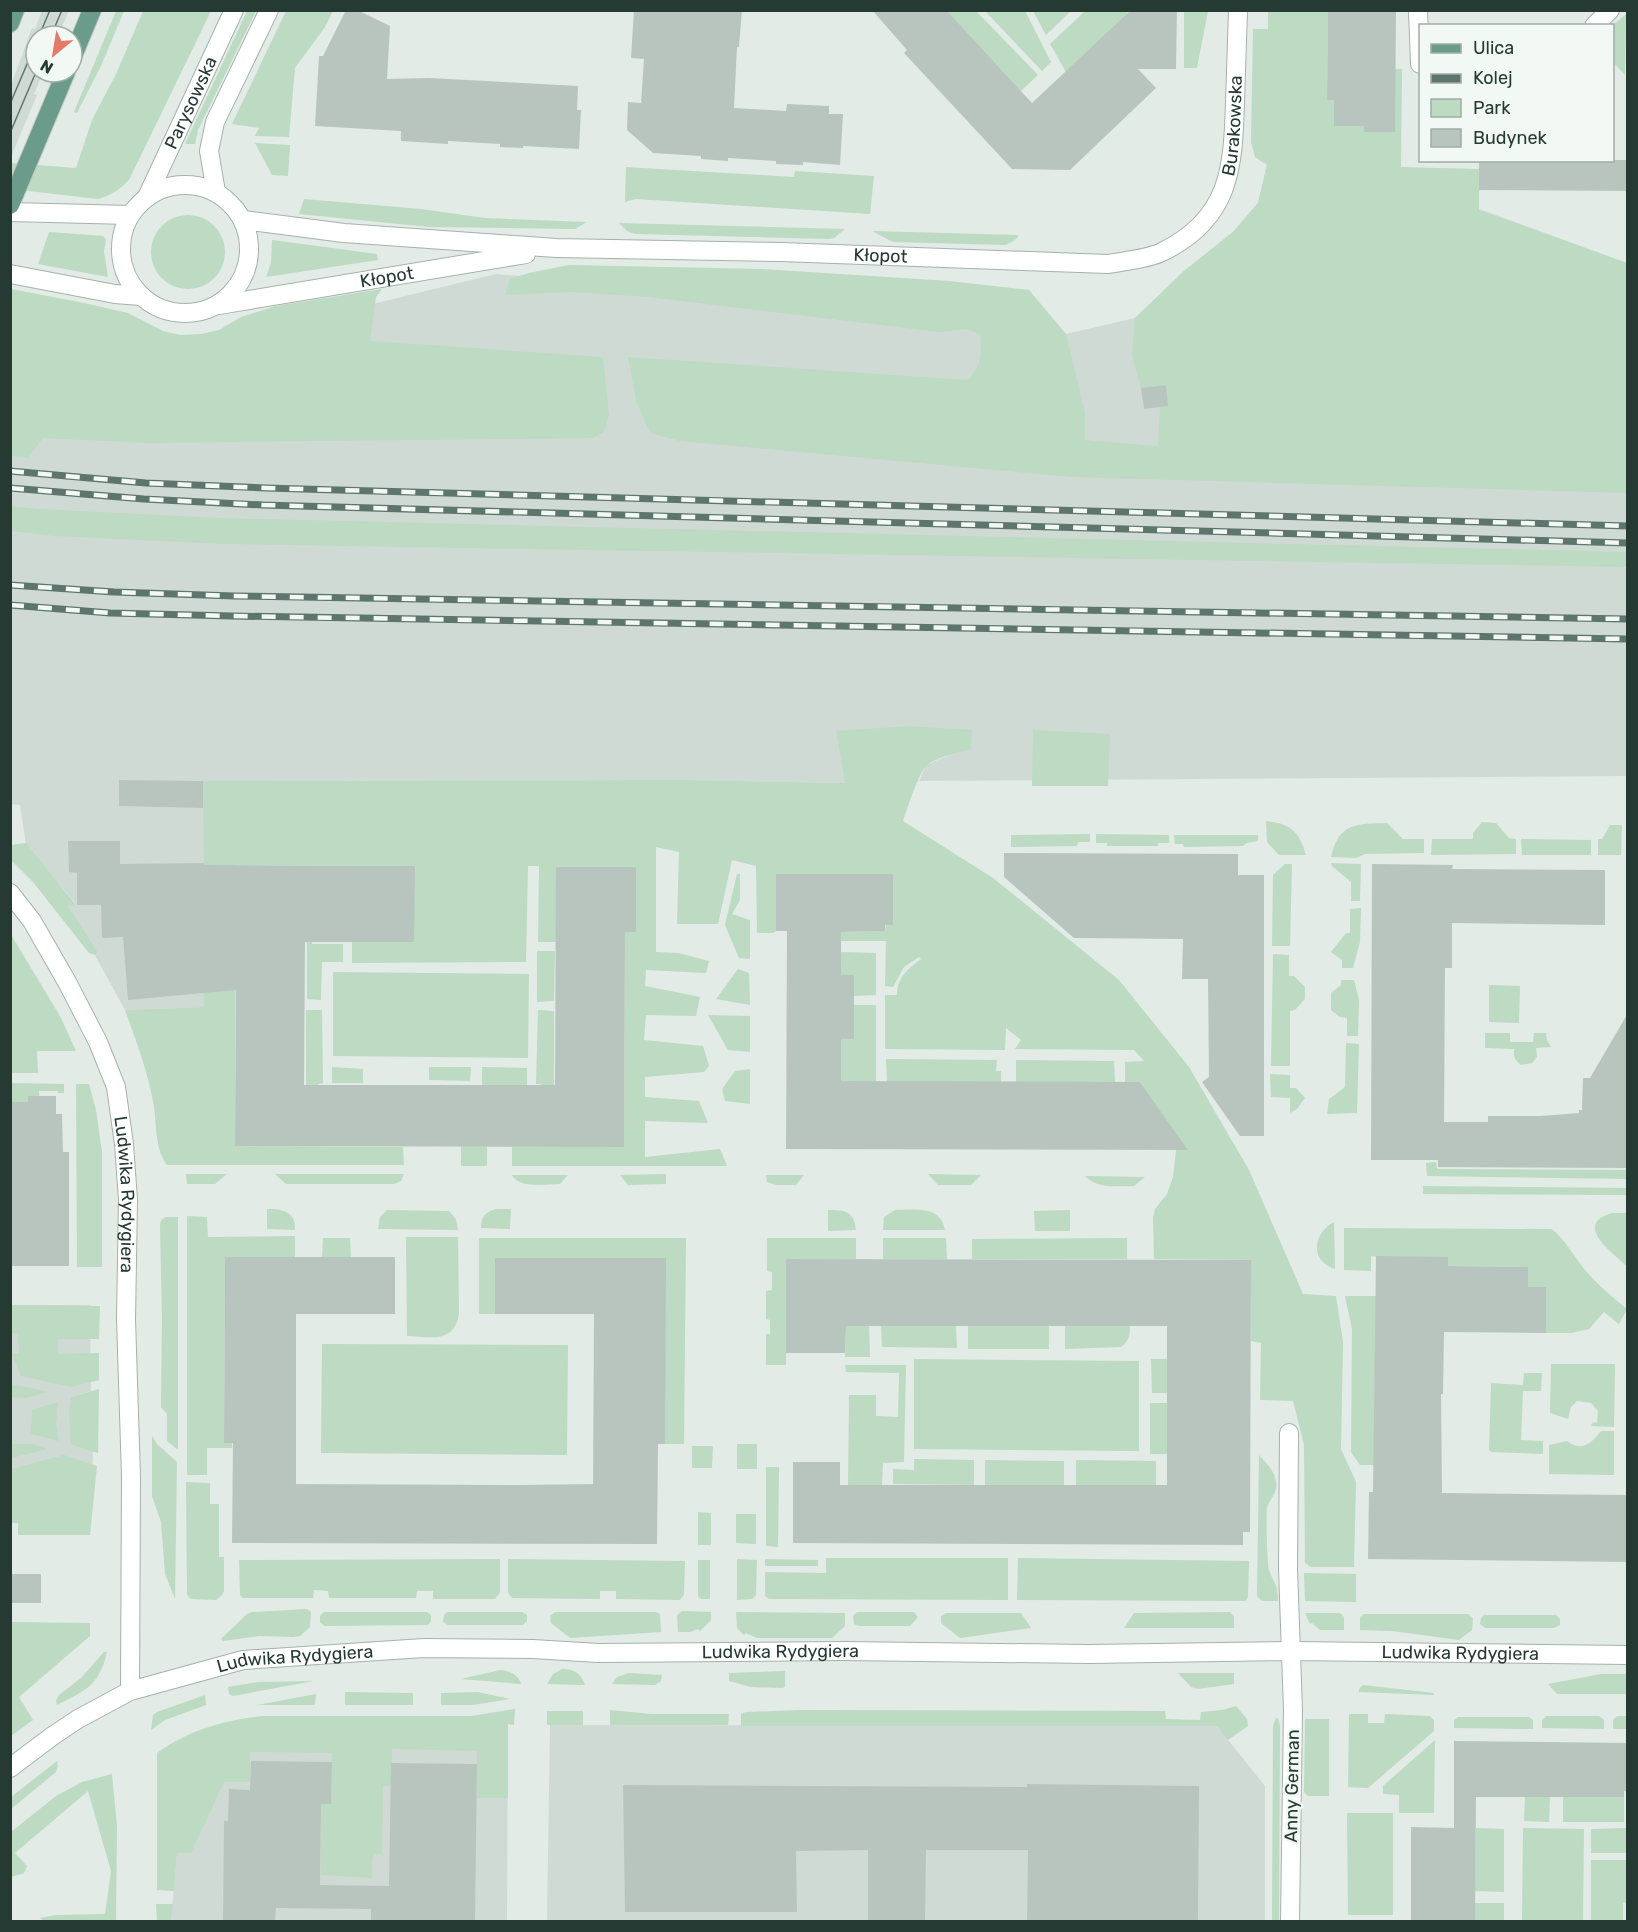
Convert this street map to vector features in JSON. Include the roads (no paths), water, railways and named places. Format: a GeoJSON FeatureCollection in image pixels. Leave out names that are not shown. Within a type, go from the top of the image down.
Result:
{"type":"FeatureCollection","features":[{"type":"Feature","properties":{"kind":"main road"},"geometry":{"type":"LineString","coordinates":[[10,23],[15,10]]}},
{"type":"Feature","properties":{"kind":"main road"},"geometry":{"type":"LineString","coordinates":[[84,29],[92,10]]}},
{"type":"Feature","properties":{"kind":"main road"},"geometry":{"type":"LineString","coordinates":[[10,205],[61,84]]}},
{"type":"Feature","properties":{"kind":"street","name":"Parysowska"},"geometry":{"type":"LineString","coordinates":[[147,197],[234,10]]}},
{"type":"Feature","properties":{"kind":"street","name":"Parysowska"},"geometry":{"type":"LineString","coordinates":[[216,192],[210,151],[215,122],[269,10]]}},
{"type":"Feature","properties":{"kind":"street","name":"Burakowska"},"geometry":{"type":"LineString","coordinates":[[1197,230],[1214,209],[1229,174],[1234,147],[1238,10]]}},
{"type":"Feature","properties":{"kind":"street"},"geometry":{"type":"LineString","coordinates":[[1418,10],[1419,37]]}},
{"type":"Feature","properties":{"kind":"street"},"geometry":{"type":"LineString","coordinates":[[1596,24],[1610,10]]}},
{"type":"Feature","properties":{"kind":"street"},"geometry":{"type":"LineString","coordinates":[[181,184],[199,186],[216,192],[243,220],[247,231],[250,252],[245,273],[234,292],[217,305],[198,312],[177,313],[158,307],[141,296],[128,278],[121,257],[122,236],[130,215],[147,197],[163,188],[181,184]]}},
{"type":"Feature","properties":{"kind":"street"},"geometry":{"type":"LineString","coordinates":[[10,212],[130,215]]}},
{"type":"Feature","properties":{"kind":"street","name":"Kłopot"},"geometry":{"type":"LineString","coordinates":[[243,220],[344,233],[556,249],[781,252],[1108,264],[1161,253],[1197,230]]}},
{"type":"Feature","properties":{"kind":"street","name":"Kłopot"},"geometry":{"type":"LineString","coordinates":[[217,305],[556,249]]}},
{"type":"Feature","properties":{"kind":"street"},"geometry":{"type":"LineString","coordinates":[[10,274],[116,294],[141,296]]}},
{"type":"Feature","properties":{"kind":"street","name":"Ludwika Rydygiera"},"geometry":{"type":"LineString","coordinates":[[10,893],[32,921],[89,1021],[116,1087],[123,1134],[128,1200],[126,1308],[131,1477],[130,1691],[243,1660],[424,1648],[533,1649],[610,1653],[844,1651],[1628,1655]]}},
{"type":"Feature","properties":{"kind":"street"},"geometry":{"type":"LineString","coordinates":[[1289,1433],[1288,1572],[1291,1652]]}},
{"type":"Feature","properties":{"kind":"street","name":"Anny German"},"geometry":{"type":"LineString","coordinates":[[1290,1922],[1293,1710],[1291,1652]]}},
{"type":"Feature","properties":{"kind":"street"},"geometry":{"type":"LineString","coordinates":[[10,1768],[78,1719],[130,1691]]}},
{"type":"Feature","properties":{"kind":"tram line"},"geometry":{"type":"LineString","coordinates":[[44,24],[50,10]]}},
{"type":"Feature","properties":{"kind":"tram line"},"geometry":{"type":"LineString","coordinates":[[56,24],[62,10]]}},
{"type":"Feature","properties":{"kind":"tram line"},"geometry":{"type":"LineString","coordinates":[[10,104],[24,71]]}},
{"type":"Feature","properties":{"kind":"tram line"},"geometry":{"type":"LineString","coordinates":[[10,133],[31,84]]}},
{"type":"Feature","properties":{"kind":"railway"},"geometry":{"type":"LineString","coordinates":[[10,471],[146,483],[266,488],[1628,526]]}},
{"type":"Feature","properties":{"kind":"railway"},"geometry":{"type":"LineString","coordinates":[[10,488],[144,499],[263,505],[1628,543]]}},
{"type":"Feature","properties":{"kind":"railway"},"geometry":{"type":"LineString","coordinates":[[10,585],[114,592],[234,596],[1628,619]]}},
{"type":"Feature","properties":{"kind":"railway"},"geometry":{"type":"LineString","coordinates":[[10,605],[110,613],[232,616],[1628,639]]}}]}
